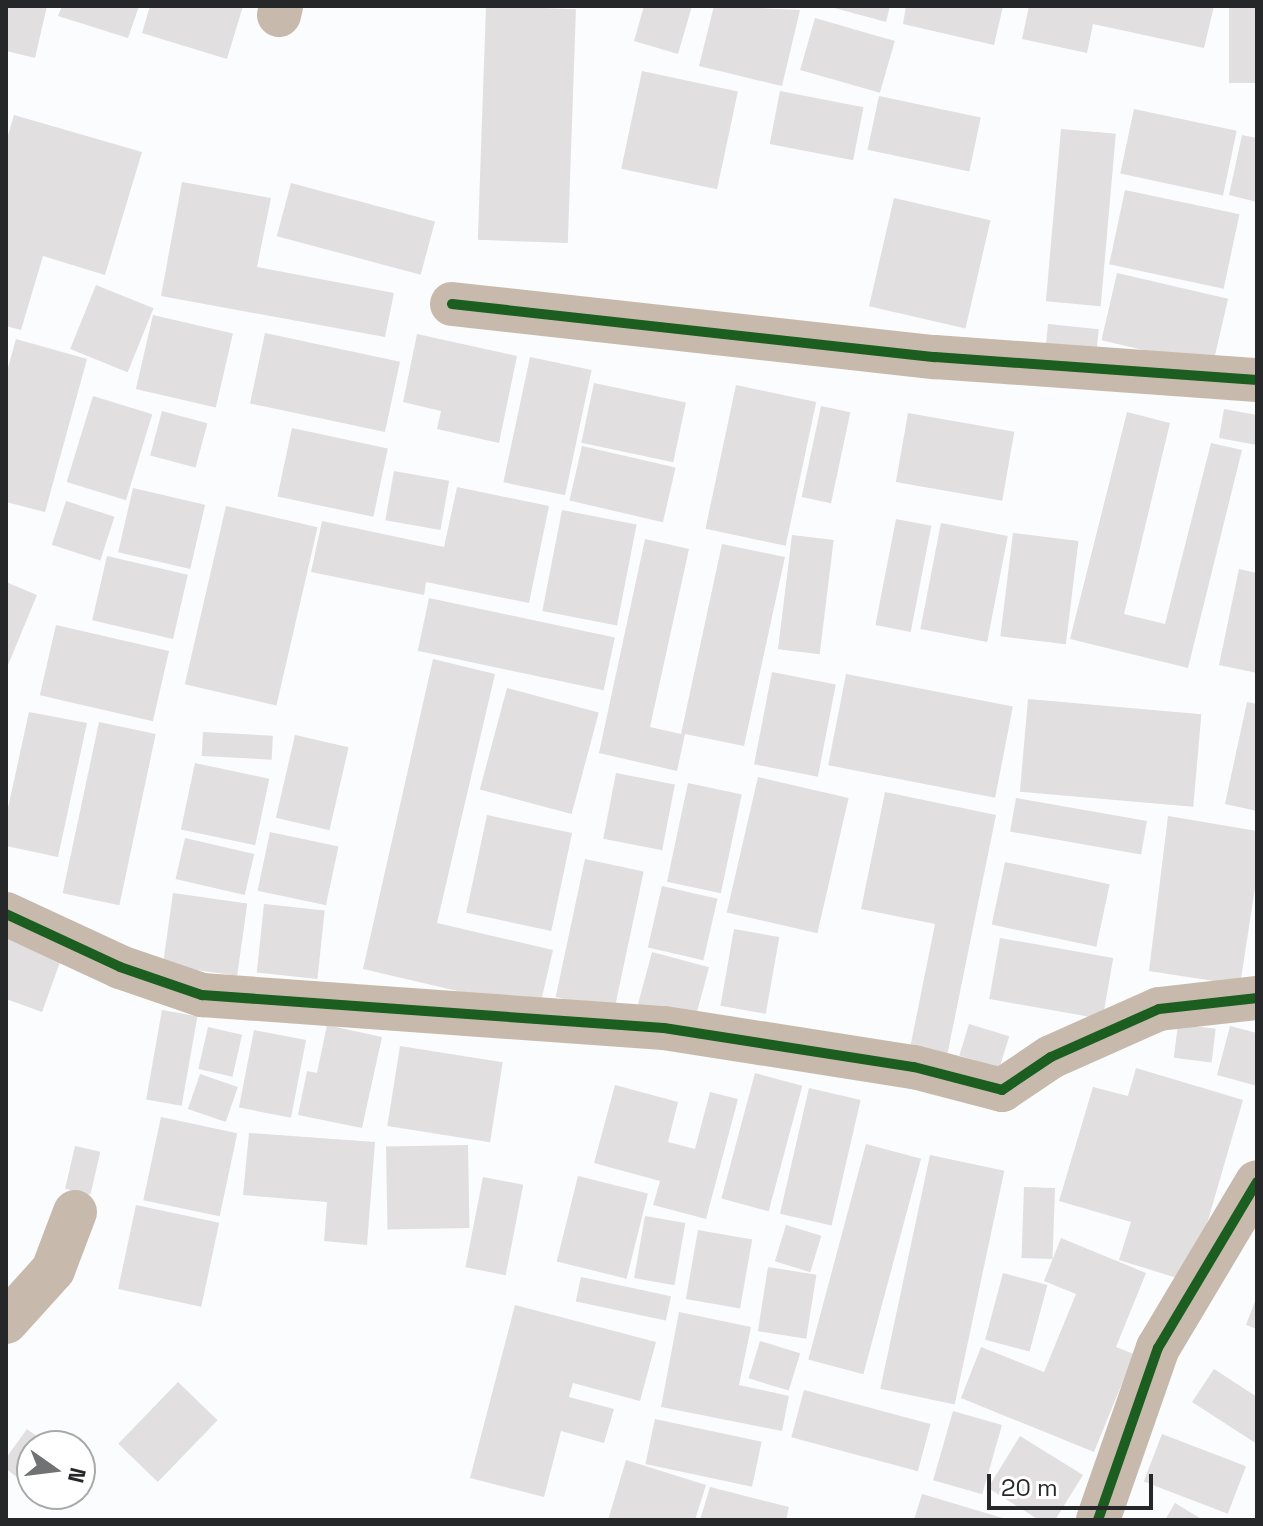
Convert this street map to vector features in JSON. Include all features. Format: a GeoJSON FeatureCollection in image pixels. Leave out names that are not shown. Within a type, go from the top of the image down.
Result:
{"type":"FeatureCollection","features":[{"type":"Feature","properties":{"kind":"street"},"geometry":{"type":"LineString","coordinates":[[452,304],[935,357],[1257,380]]}},
{"type":"Feature","properties":{"kind":"street"},"geometry":{"type":"LineString","coordinates":[[6,914],[120,967],[202,995],[678,1029],[914,1067],[1002,1090],[1051,1057],[1159,1009],[1257,998]]}},
{"type":"Feature","properties":{"kind":"street"},"geometry":{"type":"LineString","coordinates":[[1098,1520],[1158,1348],[1257,1182]]}},
{"type":"Feature","properties":{"kind":"street"},"geometry":{"type":"LineString","coordinates":[[6,1322],[53,1270],[75,1212]]}},
{"type":"Feature","properties":{"kind":"building"},"geometry":{"type":"Polygon","coordinates":[[[6,6],[47,6],[35,58],[6,51],[6,6]]]}},
{"type":"Feature","properties":{"kind":"building"},"geometry":{"type":"Polygon","coordinates":[[[62,6],[139,6],[128,38],[58,16],[62,6]]]}},
{"type":"Feature","properties":{"kind":"building"},"geometry":{"type":"Polygon","coordinates":[[[150,6],[243,6],[227,59],[142,33],[150,6]]]}},
{"type":"Feature","properties":{"kind":"building"},"geometry":{"type":"Polygon","coordinates":[[[486,6],[576,9],[568,243],[478,240],[486,6]]]}},
{"type":"Feature","properties":{"kind":"building"},"geometry":{"type":"Polygon","coordinates":[[[644,6],[692,6],[678,54],[634,41],[644,6]]]}},
{"type":"Feature","properties":{"kind":"building"},"geometry":{"type":"Polygon","coordinates":[[[714,6],[800,10],[782,86],[699,66],[714,6]]]}},
{"type":"Feature","properties":{"kind":"building"},"geometry":{"type":"Polygon","coordinates":[[[827,6],[890,6],[886,22],[827,6]]]}},
{"type":"Feature","properties":{"kind":"building"},"geometry":{"type":"Polygon","coordinates":[[[906,6],[1003,6],[994,45],[903,24],[906,6]]]}},
{"type":"Feature","properties":{"kind":"building"},"geometry":{"type":"Polygon","coordinates":[[[1029,6],[1214,6],[1204,48],[1093,24],[1087,53],[1022,39],[1029,6]]]}},
{"type":"Feature","properties":{"kind":"building"},"geometry":{"type":"Polygon","coordinates":[[[1229,6],[1256,6],[1256,83],[1229,83],[1229,6]]]}},
{"type":"Feature","properties":{"kind":"building"},"geometry":{"type":"Polygon","coordinates":[[[815,18],[895,41],[880,93],[800,70],[815,18]]]}},
{"type":"Feature","properties":{"kind":"building"},"geometry":{"type":"Polygon","coordinates":[[[642,71],[738,91],[717,189],[621,169],[642,71]]]}},
{"type":"Feature","properties":{"kind":"building"},"geometry":{"type":"Polygon","coordinates":[[[780,91],[863,107],[853,160],[770,144],[780,91]]]}},
{"type":"Feature","properties":{"kind":"building"},"geometry":{"type":"Polygon","coordinates":[[[879,96],[981,118],[969,171],[868,150],[879,96]]]}},
{"type":"Feature","properties":{"kind":"building"},"geometry":{"type":"Polygon","coordinates":[[[1134,109],[1237,131],[1223,195],[1120,174],[1134,109]]]}},
{"type":"Feature","properties":{"kind":"building"},"geometry":{"type":"Polygon","coordinates":[[[14,115],[142,152],[105,275],[43,256],[21,330],[6,326],[6,142],[14,115]]]}},
{"type":"Feature","properties":{"kind":"building"},"geometry":{"type":"Polygon","coordinates":[[[1061,129],[1116,134],[1101,306],[1046,301],[1061,129]]]}},
{"type":"Feature","properties":{"kind":"building"},"geometry":{"type":"Polygon","coordinates":[[[1242,135],[1257,138],[1257,202],[1229,195],[1242,135]]]}},
{"type":"Feature","properties":{"kind":"building"},"geometry":{"type":"Polygon","coordinates":[[[182,182],[271,198],[257,267],[394,293],[385,337],[161,296],[182,182]]]}},
{"type":"Feature","properties":{"kind":"building"},"geometry":{"type":"Polygon","coordinates":[[[291,183],[435,222],[421,275],[277,236],[291,183]]]}},
{"type":"Feature","properties":{"kind":"building"},"geometry":{"type":"Polygon","coordinates":[[[1125,190],[1239,214],[1224,289],[1109,264],[1125,190]]]}},
{"type":"Feature","properties":{"kind":"building"},"geometry":{"type":"Polygon","coordinates":[[[894,198],[990,220],[965,328],[869,306],[894,198]]]}},
{"type":"Feature","properties":{"kind":"building"},"geometry":{"type":"Polygon","coordinates":[[[1117,273],[1228,299],[1213,366],[1101,340],[1117,273]]]}},
{"type":"Feature","properties":{"kind":"building"},"geometry":{"type":"Polygon","coordinates":[[[96,285],[153,308],[128,372],[70,349],[96,285]]]}},
{"type":"Feature","properties":{"kind":"building"},"geometry":{"type":"Polygon","coordinates":[[[153,315],[233,333],[216,407],[136,389],[153,315]]]}},
{"type":"Feature","properties":{"kind":"building"},"geometry":{"type":"Polygon","coordinates":[[[1048,324],[1099,329],[1096,356],[1045,351],[1048,324]]]}},
{"type":"Feature","properties":{"kind":"building"},"geometry":{"type":"Polygon","coordinates":[[[265,333],[400,362],[385,432],[250,403],[265,333]]]}},
{"type":"Feature","properties":{"kind":"building"},"geometry":{"type":"Polygon","coordinates":[[[417,334],[517,356],[499,443],[437,429],[441,411],[403,402],[417,334]]]}},
{"type":"Feature","properties":{"kind":"building"},"geometry":{"type":"Polygon","coordinates":[[[16,339],[87,359],[45,512],[6,502],[6,375],[16,339]]]}},
{"type":"Feature","properties":{"kind":"building"},"geometry":{"type":"Polygon","coordinates":[[[530,357],[592,370],[565,495],[503,482],[530,357]]]}},
{"type":"Feature","properties":{"kind":"building"},"geometry":{"type":"Polygon","coordinates":[[[594,383],[686,403],[673,462],[581,443],[594,383]]]}},
{"type":"Feature","properties":{"kind":"building"},"geometry":{"type":"Polygon","coordinates":[[[736,385],[816,402],[786,546],[705,529],[736,385]]]}},
{"type":"Feature","properties":{"kind":"building"},"geometry":{"type":"Polygon","coordinates":[[[93,396],[152,414],[126,500],[67,482],[93,396]]]}},
{"type":"Feature","properties":{"kind":"building"},"geometry":{"type":"Polygon","coordinates":[[[821,406],[850,412],[831,503],[802,497],[821,406]]]}},
{"type":"Feature","properties":{"kind":"building"},"geometry":{"type":"Polygon","coordinates":[[[1224,409],[1257,415],[1257,445],[1219,438],[1224,409]]]}},
{"type":"Feature","properties":{"kind":"building"},"geometry":{"type":"Polygon","coordinates":[[[162,411],[207,423],[195,468],[150,455],[162,411]]]}},
{"type":"Feature","properties":{"kind":"building"},"geometry":{"type":"Polygon","coordinates":[[[1127,412],[1170,423],[1124,614],[1165,624],[1211,443],[1242,450],[1188,668],[1070,639],[1127,412]]]}},
{"type":"Feature","properties":{"kind":"building"},"geometry":{"type":"Polygon","coordinates":[[[908,413],[1014,432],[1002,501],[896,482],[908,413]]]}},
{"type":"Feature","properties":{"kind":"building"},"geometry":{"type":"Polygon","coordinates":[[[292,428],[388,448],[373,517],[277,496],[292,428]]]}},
{"type":"Feature","properties":{"kind":"building"},"geometry":{"type":"Polygon","coordinates":[[[582,446],[676,468],[663,522],[569,501],[582,446]]]}},
{"type":"Feature","properties":{"kind":"building"},"geometry":{"type":"Polygon","coordinates":[[[394,471],[449,481],[440,530],[385,520],[394,471]]]}},
{"type":"Feature","properties":{"kind":"building"},"geometry":{"type":"Polygon","coordinates":[[[457,487],[549,506],[529,603],[426,582],[424,595],[311,572],[322,521],[444,547],[457,487]]]}},
{"type":"Feature","properties":{"kind":"building"},"geometry":{"type":"Polygon","coordinates":[[[133,488],[205,505],[190,569],[118,552],[133,488]]]}},
{"type":"Feature","properties":{"kind":"building"},"geometry":{"type":"Polygon","coordinates":[[[66,501],[115,517],[100,561],[52,545],[66,501]]]}},
{"type":"Feature","properties":{"kind":"building"},"geometry":{"type":"Polygon","coordinates":[[[226,506],[318,527],[276,705],[185,684],[226,506]]]}},
{"type":"Feature","properties":{"kind":"building"},"geometry":{"type":"Polygon","coordinates":[[[562,510],[637,525],[617,626],[542,611],[562,510]]]}},
{"type":"Feature","properties":{"kind":"building"},"geometry":{"type":"Polygon","coordinates":[[[896,519],[931,526],[911,632],[875,625],[896,519]]]}},
{"type":"Feature","properties":{"kind":"building"},"geometry":{"type":"Polygon","coordinates":[[[941,523],[1008,536],[987,642],[920,629],[941,523]]]}},
{"type":"Feature","properties":{"kind":"building"},"geometry":{"type":"Polygon","coordinates":[[[1013,533],[1079,541],[1066,644],[1000,636],[1013,533]]]}},
{"type":"Feature","properties":{"kind":"building"},"geometry":{"type":"Polygon","coordinates":[[[792,535],[834,540],[820,654],[778,649],[792,535]]]}},
{"type":"Feature","properties":{"kind":"building"},"geometry":{"type":"Polygon","coordinates":[[[645,539],[689,549],[650,727],[681,734],[722,544],[785,557],[744,746],[685,734],[677,771],[599,753],[645,539]]]}},
{"type":"Feature","properties":{"kind":"building"},"geometry":{"type":"Polygon","coordinates":[[[107,556],[188,575],[173,639],[92,620],[107,556]]]}},
{"type":"Feature","properties":{"kind":"building"},"geometry":{"type":"Polygon","coordinates":[[[1239,569],[1257,573],[1257,673],[1219,665],[1239,569]]]}},
{"type":"Feature","properties":{"kind":"building"},"geometry":{"type":"Polygon","coordinates":[[[6,582],[37,595],[6,670],[6,582]]]}},
{"type":"Feature","properties":{"kind":"building"},"geometry":{"type":"Polygon","coordinates":[[[429,598],[615,638],[604,690],[418,651],[429,598]]]}},
{"type":"Feature","properties":{"kind":"building"},"geometry":{"type":"Polygon","coordinates":[[[56,625],[169,651],[153,721],[40,695],[56,625]]]}},
{"type":"Feature","properties":{"kind":"building"},"geometry":{"type":"Polygon","coordinates":[[[433,659],[495,674],[437,923],[553,950],[539,1010],[363,969],[433,659]]]}},
{"type":"Feature","properties":{"kind":"building"},"geometry":{"type":"Polygon","coordinates":[[[772,672],[836,684],[818,777],[754,764],[772,672]]]}},
{"type":"Feature","properties":{"kind":"building"},"geometry":{"type":"Polygon","coordinates":[[[846,674],[1013,706],[995,798],[828,765],[846,674]]]}},
{"type":"Feature","properties":{"kind":"building"},"geometry":{"type":"Polygon","coordinates":[[[507,688],[599,713],[572,814],[480,789],[507,688]]]}},
{"type":"Feature","properties":{"kind":"building"},"geometry":{"type":"Polygon","coordinates":[[[1028,699],[1201,714],[1193,807],[1020,792],[1028,699]]]}},
{"type":"Feature","properties":{"kind":"building"},"geometry":{"type":"Polygon","coordinates":[[[1247,702],[1257,704],[1257,811],[1225,804],[1247,702]]]}},
{"type":"Feature","properties":{"kind":"building"},"geometry":{"type":"Polygon","coordinates":[[[29,712],[87,723],[58,857],[6,846],[6,817],[29,712]]]}},
{"type":"Feature","properties":{"kind":"building"},"geometry":{"type":"Polygon","coordinates":[[[99,722],[156,734],[119,905],[63,893],[99,722]]]}},
{"type":"Feature","properties":{"kind":"building"},"geometry":{"type":"Polygon","coordinates":[[[203,732],[273,736],[272,760],[202,756],[203,732]]]}},
{"type":"Feature","properties":{"kind":"building"},"geometry":{"type":"Polygon","coordinates":[[[295,735],[349,747],[329,830],[276,818],[295,735]]]}},
{"type":"Feature","properties":{"kind":"building"},"geometry":{"type":"Polygon","coordinates":[[[195,763],[269,779],[255,845],[181,830],[195,763]]]}},
{"type":"Feature","properties":{"kind":"building"},"geometry":{"type":"Polygon","coordinates":[[[616,773],[675,784],[662,850],[603,839],[616,773]]]}},
{"type":"Feature","properties":{"kind":"building"},"geometry":{"type":"Polygon","coordinates":[[[758,777],[849,798],[817,933],[727,912],[758,777]]]}},
{"type":"Feature","properties":{"kind":"building"},"geometry":{"type":"Polygon","coordinates":[[[688,783],[742,794],[721,893],[667,882],[688,783]]]}},
{"type":"Feature","properties":{"kind":"building"},"geometry":{"type":"Polygon","coordinates":[[[885,792],[996,815],[947,1056],[910,1048],[935,924],[861,909],[885,792]]]}},
{"type":"Feature","properties":{"kind":"building"},"geometry":{"type":"Polygon","coordinates":[[[1016,798],[1147,821],[1141,855],[1010,831],[1016,798]]]}},
{"type":"Feature","properties":{"kind":"building"},"geometry":{"type":"Polygon","coordinates":[[[487,815],[572,833],[551,931],[466,913],[487,815]]]}},
{"type":"Feature","properties":{"kind":"building"},"geometry":{"type":"Polygon","coordinates":[[[1168,816],[1257,831],[1257,875],[1240,985],[1149,971],[1168,816]]]}},
{"type":"Feature","properties":{"kind":"building"},"geometry":{"type":"Polygon","coordinates":[[[270,832],[338,847],[326,905],[258,891],[270,832]]]}},
{"type":"Feature","properties":{"kind":"building"},"geometry":{"type":"Polygon","coordinates":[[[185,838],[254,854],[245,895],[176,879],[185,838]]]}},
{"type":"Feature","properties":{"kind":"building"},"geometry":{"type":"Polygon","coordinates":[[[585,859],[644,871],[614,1009],[556,997],[585,859]]]}},
{"type":"Feature","properties":{"kind":"building"},"geometry":{"type":"Polygon","coordinates":[[[1005,862],[1110,884],[1096,947],[992,925],[1005,862]]]}},
{"type":"Feature","properties":{"kind":"building"},"geometry":{"type":"Polygon","coordinates":[[[662,886],[718,899],[703,960],[648,947],[662,886]]]}},
{"type":"Feature","properties":{"kind":"building"},"geometry":{"type":"Polygon","coordinates":[[[173,893],[247,903],[237,976],[163,965],[173,893]]]}},
{"type":"Feature","properties":{"kind":"building"},"geometry":{"type":"Polygon","coordinates":[[[264,904],[325,910],[317,979],[257,973],[264,904]]]}},
{"type":"Feature","properties":{"kind":"building"},"geometry":{"type":"Polygon","coordinates":[[[734,929],[779,937],[766,1014],[720,1006],[734,929]]]}},
{"type":"Feature","properties":{"kind":"building"},"geometry":{"type":"Polygon","coordinates":[[[6,934],[63,954],[42,1012],[6,999],[6,934]]]}},
{"type":"Feature","properties":{"kind":"building"},"geometry":{"type":"Polygon","coordinates":[[[1000,938],[1113,958],[1102,1019],[989,999],[1000,938]]]}},
{"type":"Feature","properties":{"kind":"building"},"geometry":{"type":"Polygon","coordinates":[[[652,952],[709,967],[693,1025],[636,1010],[652,952]]]}},
{"type":"Feature","properties":{"kind":"building"},"geometry":{"type":"Polygon","coordinates":[[[162,1010],[197,1016],[182,1106],[146,1100],[162,1010]]]}},
{"type":"Feature","properties":{"kind":"building"},"geometry":{"type":"Polygon","coordinates":[[[969,1024],[1009,1036],[1000,1068],[959,1056],[969,1024]]]}},
{"type":"Feature","properties":{"kind":"building"},"geometry":{"type":"Polygon","coordinates":[[[1178,1024],[1216,1029],[1212,1062],[1174,1058],[1178,1024]]]}},
{"type":"Feature","properties":{"kind":"building"},"geometry":{"type":"Polygon","coordinates":[[[327,1025],[382,1037],[362,1128],[298,1115],[307,1071],[317,1073],[327,1025]]]}},
{"type":"Feature","properties":{"kind":"building"},"geometry":{"type":"Polygon","coordinates":[[[1230,1026],[1257,1033],[1257,1086],[1217,1075],[1230,1026]]]}},
{"type":"Feature","properties":{"kind":"building"},"geometry":{"type":"Polygon","coordinates":[[[208,1027],[242,1035],[232,1077],[198,1069],[208,1027]]]}},
{"type":"Feature","properties":{"kind":"building"},"geometry":{"type":"Polygon","coordinates":[[[254,1030],[306,1040],[291,1118],[239,1108],[254,1030]]]}},
{"type":"Feature","properties":{"kind":"building"},"geometry":{"type":"Polygon","coordinates":[[[400,1046],[503,1062],[490,1142],[387,1126],[400,1046]]]}},
{"type":"Feature","properties":{"kind":"building"},"geometry":{"type":"Polygon","coordinates":[[[1136,1068],[1243,1100],[1190,1282],[1119,1260],[1131,1222],[1059,1201],[1093,1087],[1128,1096],[1136,1068]]]}},
{"type":"Feature","properties":{"kind":"building"},"geometry":{"type":"Polygon","coordinates":[[[755,1073],[802,1086],[769,1211],[721,1199],[755,1073]]]}},
{"type":"Feature","properties":{"kind":"building"},"geometry":{"type":"Polygon","coordinates":[[[200,1074],[238,1087],[226,1122],[188,1109],[200,1074]]]}},
{"type":"Feature","properties":{"kind":"building"},"geometry":{"type":"Polygon","coordinates":[[[615,1085],[678,1102],[668,1142],[695,1149],[710,1092],[738,1099],[706,1219],[653,1205],[660,1181],[594,1163],[615,1085]]]}},
{"type":"Feature","properties":{"kind":"building"},"geometry":{"type":"Polygon","coordinates":[[[809,1088],[861,1100],[832,1226],[780,1214],[809,1088]]]}},
{"type":"Feature","properties":{"kind":"building"},"geometry":{"type":"Polygon","coordinates":[[[161,1117],[237,1133],[220,1216],[143,1200],[161,1117]]]}},
{"type":"Feature","properties":{"kind":"building"},"geometry":{"type":"Polygon","coordinates":[[[249,1133],[375,1142],[367,1245],[324,1241],[327,1202],[243,1195],[249,1133]]]}},
{"type":"Feature","properties":{"kind":"building"},"geometry":{"type":"Polygon","coordinates":[[[866,1144],[921,1159],[863,1374],[808,1359],[866,1144]]]}},
{"type":"Feature","properties":{"kind":"building"},"geometry":{"type":"Polygon","coordinates":[[[468,1145],[469,1228],[387,1229],[386,1146],[468,1145]]]}},
{"type":"Feature","properties":{"kind":"building"},"geometry":{"type":"Polygon","coordinates":[[[75,1146],[100,1152],[90,1195],[65,1189],[75,1146]]]}},
{"type":"Feature","properties":{"kind":"building"},"geometry":{"type":"Polygon","coordinates":[[[930,1155],[1004,1171],[955,1405],[880,1389],[930,1155]]]}},
{"type":"Feature","properties":{"kind":"building"},"geometry":{"type":"Polygon","coordinates":[[[578,1176],[648,1193],[627,1279],[557,1261],[578,1176]]]}},
{"type":"Feature","properties":{"kind":"building"},"geometry":{"type":"Polygon","coordinates":[[[483,1177],[523,1185],[506,1275],[465,1267],[483,1177]]]}},
{"type":"Feature","properties":{"kind":"building"},"geometry":{"type":"Polygon","coordinates":[[[1024,1187],[1055,1188],[1053,1259],[1022,1258],[1024,1187]]]}},
{"type":"Feature","properties":{"kind":"building"},"geometry":{"type":"Polygon","coordinates":[[[136,1205],[219,1223],[201,1307],[118,1289],[136,1205]]]}},
{"type":"Feature","properties":{"kind":"building"},"geometry":{"type":"Polygon","coordinates":[[[645,1216],[685,1223],[674,1285],[634,1278],[645,1216]]]}},
{"type":"Feature","properties":{"kind":"building"},"geometry":{"type":"Polygon","coordinates":[[[786,1225],[821,1236],[810,1272],[775,1261],[786,1225]]]}},
{"type":"Feature","properties":{"kind":"building"},"geometry":{"type":"Polygon","coordinates":[[[698,1230],[752,1240],[740,1308],[686,1299],[698,1230]]]}},
{"type":"Feature","properties":{"kind":"building"},"geometry":{"type":"Polygon","coordinates":[[[1061,1238],[1146,1273],[1116,1347],[1134,1354],[1094,1452],[961,1398],[981,1347],[1044,1372],[1076,1294],[1044,1281],[1061,1238]]]}},
{"type":"Feature","properties":{"kind":"building"},"geometry":{"type":"Polygon","coordinates":[[[768,1267],[816,1275],[806,1339],[758,1331],[768,1267]]]}},
{"type":"Feature","properties":{"kind":"building"},"geometry":{"type":"Polygon","coordinates":[[[1003,1273],[1047,1285],[1030,1352],[985,1340],[1003,1273]]]}},
{"type":"Feature","properties":{"kind":"building"},"geometry":{"type":"Polygon","coordinates":[[[581,1277],[671,1296],[666,1321],[576,1301],[581,1277]]]}},
{"type":"Feature","properties":{"kind":"building"},"geometry":{"type":"Polygon","coordinates":[[[1257,1296],[1257,1329],[1246,1325],[1257,1296]]]}},
{"type":"Feature","properties":{"kind":"building"},"geometry":{"type":"Polygon","coordinates":[[[515,1305],[656,1342],[640,1401],[573,1383],[569,1397],[614,1409],[604,1443],[561,1431],[544,1497],[470,1478],[515,1305]]]}},
{"type":"Feature","properties":{"kind":"building"},"geometry":{"type":"Polygon","coordinates":[[[679,1312],[751,1327],[739,1385],[789,1396],[782,1431],[661,1407],[679,1312]]]}},
{"type":"Feature","properties":{"kind":"building"},"geometry":{"type":"Polygon","coordinates":[[[760,1341],[800,1353],[789,1391],[749,1378],[760,1341]]]}},
{"type":"Feature","properties":{"kind":"building"},"geometry":{"type":"Polygon","coordinates":[[[1214,1369],[1257,1397],[1257,1444],[1192,1402],[1214,1369]]]}},
{"type":"Feature","properties":{"kind":"building"},"geometry":{"type":"Polygon","coordinates":[[[178,1382],[218,1420],[158,1482],[118,1444],[178,1382]]]}},
{"type":"Feature","properties":{"kind":"building"},"geometry":{"type":"Polygon","coordinates":[[[804,1390],[931,1424],[918,1471],[791,1437],[804,1390]]]}},
{"type":"Feature","properties":{"kind":"building"},"geometry":{"type":"Polygon","coordinates":[[[953,1411],[1002,1425],[982,1494],[933,1480],[953,1411]]]}},
{"type":"Feature","properties":{"kind":"building"},"geometry":{"type":"Polygon","coordinates":[[[655,1419],[762,1442],[752,1487],[645,1464],[655,1419]]]}},
{"type":"Feature","properties":{"kind":"building"},"geometry":{"type":"Polygon","coordinates":[[[1162,1434],[1246,1466],[1228,1514],[1144,1482],[1162,1434]]]}},
{"type":"Feature","properties":{"kind":"building"},"geometry":{"type":"Polygon","coordinates":[[[1020,1436],[1083,1475],[1055,1520],[1039,1520],[988,1488],[1020,1436]]]}},
{"type":"Feature","properties":{"kind":"building"},"geometry":{"type":"Polygon","coordinates":[[[16,1444],[16,1476],[6,1469],[6,1458],[16,1444]]]}},
{"type":"Feature","properties":{"kind":"building"},"geometry":{"type":"Polygon","coordinates":[[[626,1460],[706,1485],[695,1520],[608,1520],[626,1460]]]}},
{"type":"Feature","properties":{"kind":"building"},"geometry":{"type":"Polygon","coordinates":[[[710,1487],[789,1507],[786,1520],[700,1520],[710,1487]]]}},
{"type":"Feature","properties":{"kind":"building"},"geometry":{"type":"Polygon","coordinates":[[[922,1494],[1006,1519],[1006,1520],[914,1520],[922,1494]]]}},
{"type":"Feature","properties":{"kind":"building"},"geometry":{"type":"Polygon","coordinates":[[[1175,1503],[1203,1520],[1165,1520],[1175,1503]]]}},
{"type":"Feature","properties":{"kind":"cycle path"},"geometry":{"type":"LineString","coordinates":[[452,304],[935,357],[1257,380]]}},
{"type":"Feature","properties":{"kind":"cycle path"},"geometry":{"type":"LineString","coordinates":[[6,914],[120,967],[202,995],[664,1028],[914,1067],[1002,1090],[1051,1057],[1159,1009],[1257,998]]}},
{"type":"Feature","properties":{"kind":"cycle path"},"geometry":{"type":"LineString","coordinates":[[1098,1520],[1158,1348],[1257,1182]]}}]}
